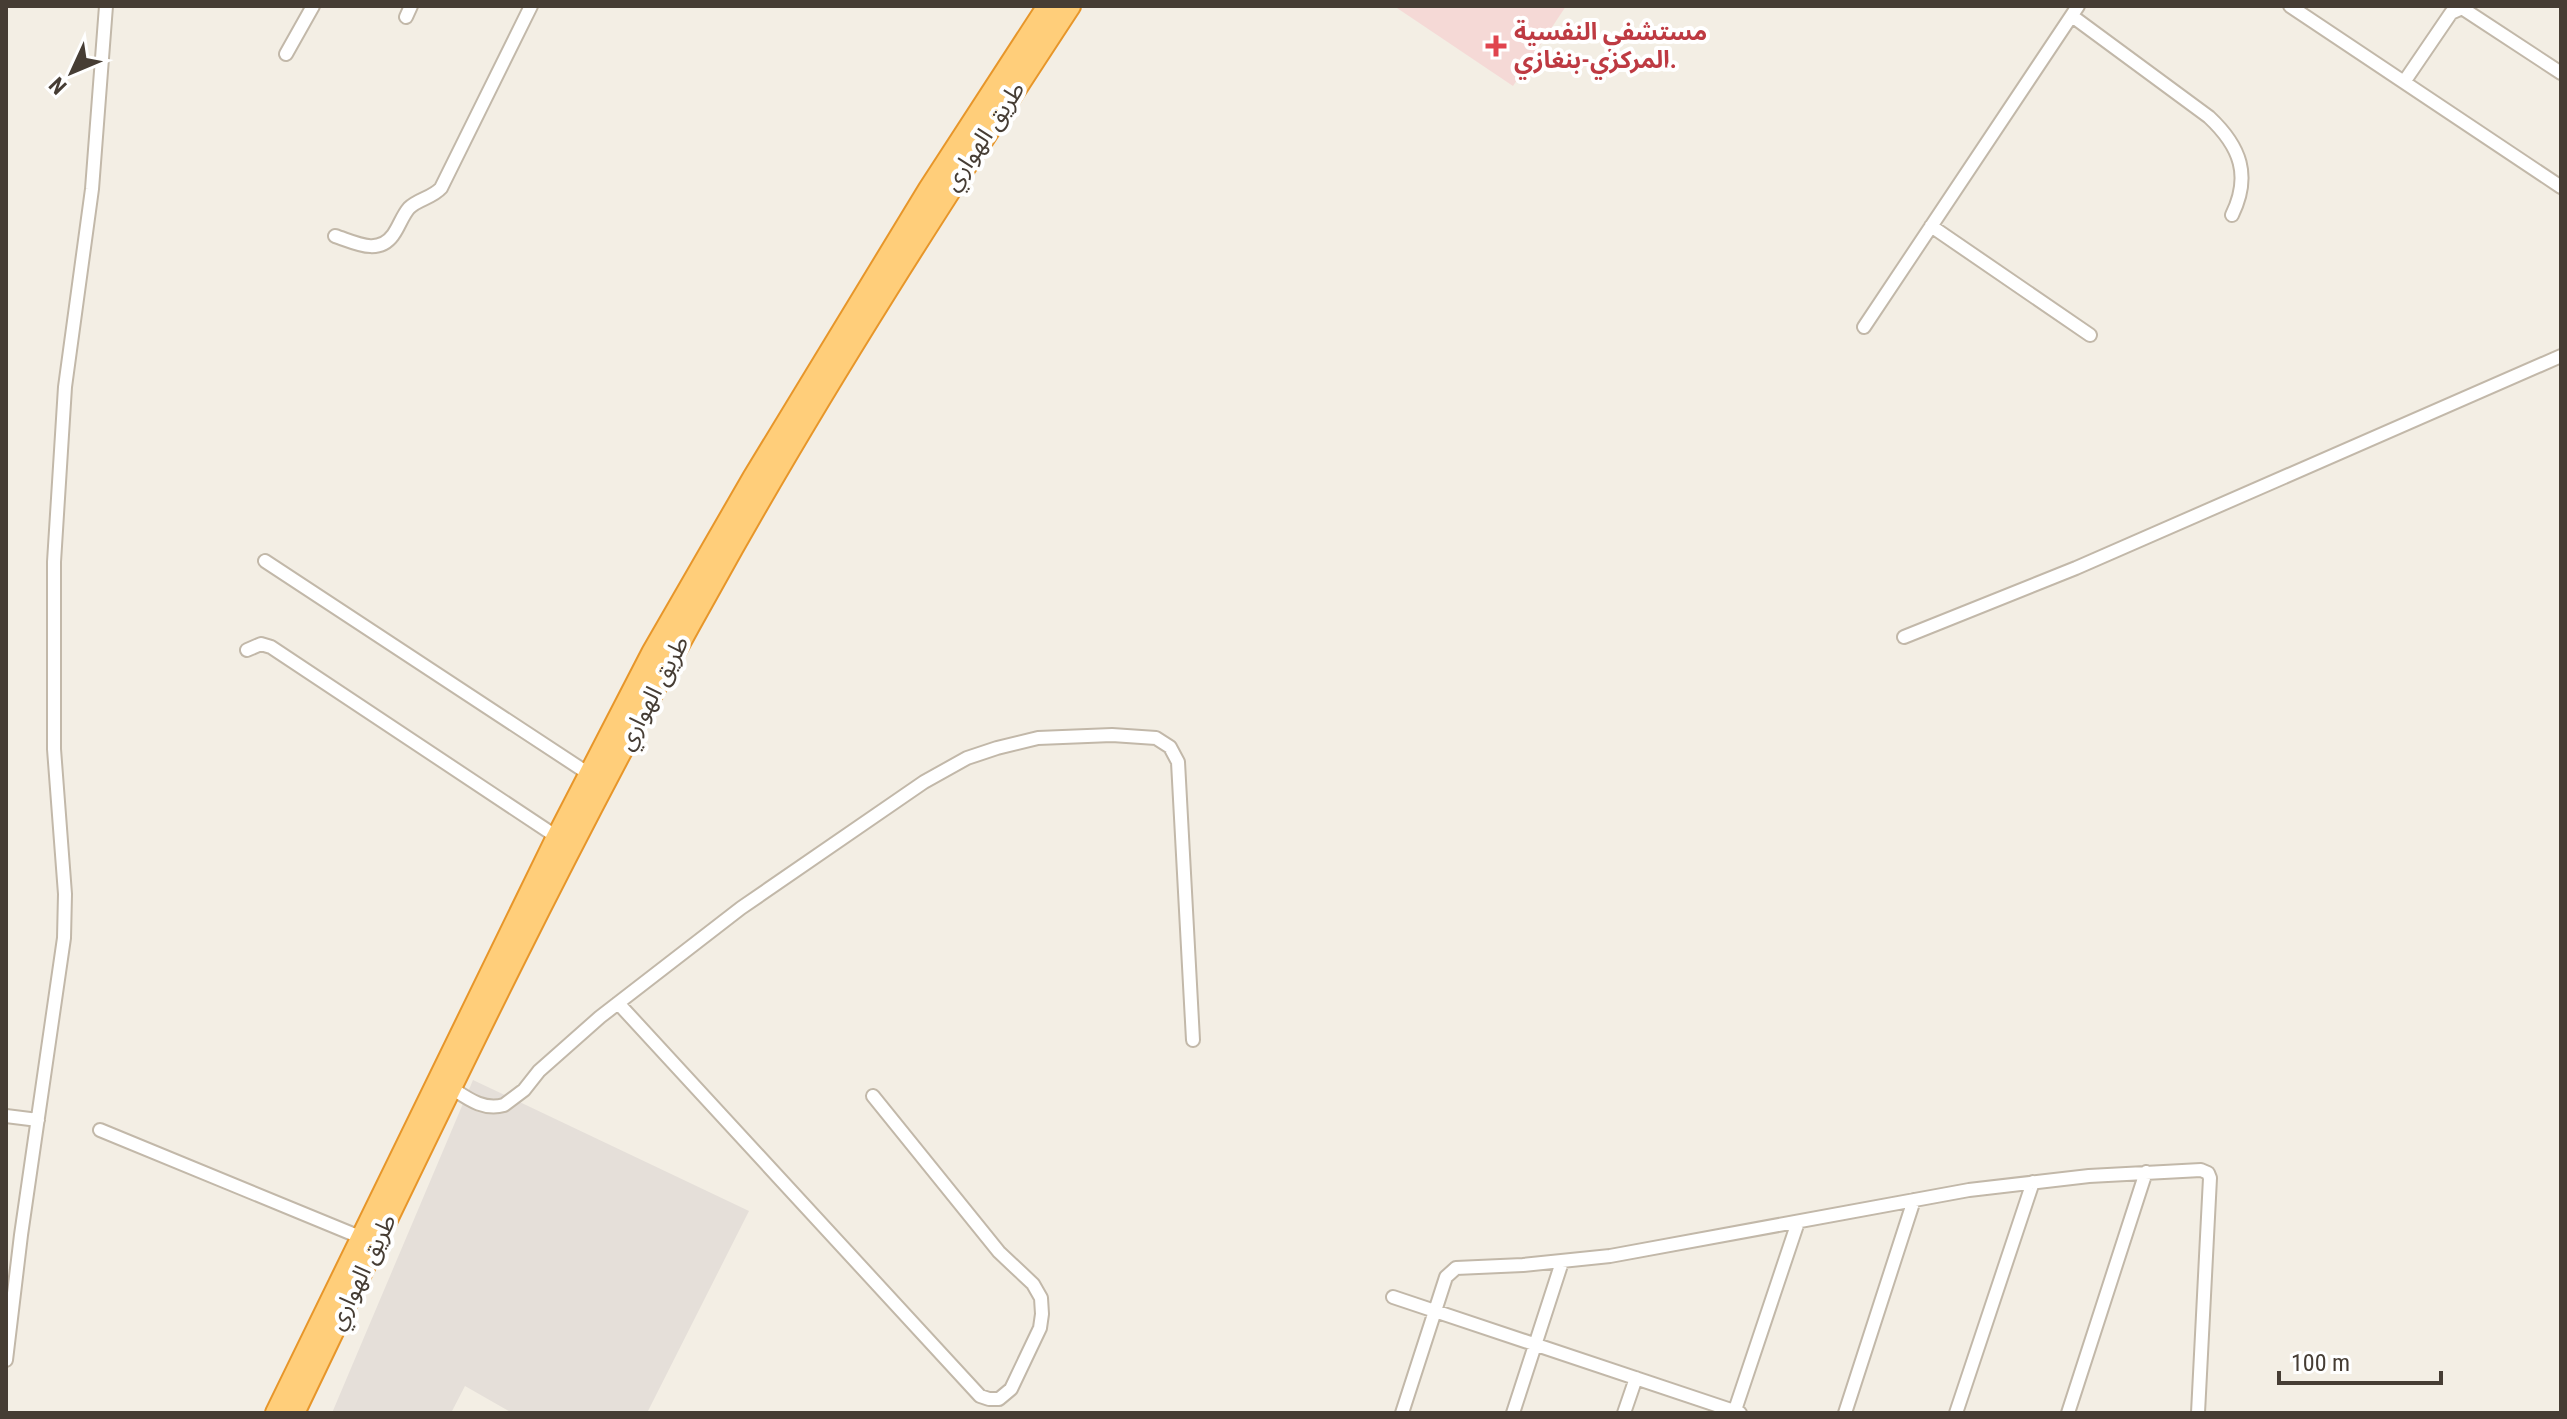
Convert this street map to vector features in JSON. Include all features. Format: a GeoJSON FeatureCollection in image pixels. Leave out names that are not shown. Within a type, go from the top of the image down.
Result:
{"type":"FeatureCollection","features":[{"type":"Feature","properties":{"kind":"highway","name":"طريق الهواري"},"geometry":{"type":"LineString","coordinates":[[276,1413],[557,837],[652,653],[711,550],[936,194],[1048,6]]}},
{"type":"Feature","properties":{"kind":"highway","name":"طريق الهواري"},"geometry":{"type":"LineString","coordinates":[[294,1413],[450,1087],[616,760],[714,580],[852,345],[936,194],[1070,6]]}},
{"type":"Feature","properties":{"kind":"street"},"geometry":{"type":"LineString","coordinates":[[6,1360],[64,938],[65,894],[54,749],[54,562],[65,387],[92,189],[106,6]]}},
{"type":"Feature","properties":{"kind":"street"},"geometry":{"type":"LineString","coordinates":[[286,54],[313,6]]}},
{"type":"Feature","properties":{"kind":"street"},"geometry":{"type":"LineString","coordinates":[[335,236],[367,246],[381,246],[392,238],[409,209],[441,188],[531,6]]}},
{"type":"Feature","properties":{"kind":"street"},"geometry":{"type":"LineString","coordinates":[[2290,6],[2560,185]]}},
{"type":"Feature","properties":{"kind":"street"},"geometry":{"type":"LineString","coordinates":[[2404,82],[2451,13],[2462,8],[2561,73]]}},
{"type":"Feature","properties":{"kind":"street"},"geometry":{"type":"LineString","coordinates":[[1864,327],[2075,11],[2209,117],[2226,135],[2238,159],[2243,181],[2241,197],[2232,215]]}},
{"type":"Feature","properties":{"kind":"street"},"geometry":{"type":"LineString","coordinates":[[1931,226],[2090,335]]}},
{"type":"Feature","properties":{"kind":"street"},"geometry":{"type":"LineString","coordinates":[[1904,637],[2063,573],[2561,356]]}},
{"type":"Feature","properties":{"kind":"street"},"geometry":{"type":"LineString","coordinates":[[265,561],[589,774]]}},
{"type":"Feature","properties":{"kind":"street"},"geometry":{"type":"LineString","coordinates":[[247,650],[261,644],[271,647],[557,837]]}},
{"type":"Feature","properties":{"kind":"street"},"geometry":{"type":"LineString","coordinates":[[450,1087],[484,1107],[504,1105],[618,1003],[741,908],[924,782],[967,758],[997,748],[1038,738],[1075,735],[1148,736],[1164,741],[1178,762],[1193,1040]]}},
{"type":"Feature","properties":{"kind":"street"},"geometry":{"type":"LineString","coordinates":[[618,1003],[980,1396],[994,1400],[1003,1397],[1011,1389],[1036,1339],[1042,1314],[1041,1298],[1033,1284],[999,1252],[873,1096]]}},
{"type":"Feature","properties":{"kind":"street"},"geometry":{"type":"LineString","coordinates":[[6,1116],[38,1120]]}},
{"type":"Feature","properties":{"kind":"street"},"geometry":{"type":"LineString","coordinates":[[100,1130],[360,1237]]}},
{"type":"Feature","properties":{"kind":"street"},"geometry":{"type":"LineString","coordinates":[[1402,1413],[1446,1277],[1452,1270],[1562,1262],[1653,1249],[1914,1200],[2033,1182],[2201,1170],[2208,1173],[2210,1178],[2198,1413]]}},
{"type":"Feature","properties":{"kind":"street"},"geometry":{"type":"LineString","coordinates":[[2068,1413],[2146,1172]]}},
{"type":"Feature","properties":{"kind":"street"},"geometry":{"type":"LineString","coordinates":[[1956,1413],[2033,1182]]}},
{"type":"Feature","properties":{"kind":"street"},"geometry":{"type":"LineString","coordinates":[[1845,1413],[1914,1200]]}},
{"type":"Feature","properties":{"kind":"street"},"geometry":{"type":"LineString","coordinates":[[1393,1297],[1736,1412],[1798,1222]]}},
{"type":"Feature","properties":{"kind":"street"},"geometry":{"type":"LineString","coordinates":[[1513,1413],[1562,1262]]}},
{"type":"Feature","properties":{"kind":"street"},"geometry":{"type":"LineString","coordinates":[[1624,1413],[1636,1378]]}},
{"type":"Feature","properties":{"kind":"shaded area","name":"مستشفي النفسية المركزي-بنغازي."},"geometry":{"type":"Polygon","coordinates":[[[1394,6],[1566,6],[1513,86],[1394,6]]]}},
{"type":"Feature","properties":{"kind":"shaded area"},"geometry":{"type":"Polygon","coordinates":[[[473,1080],[749,1211],[647,1413],[512,1413],[465,1386],[451,1413],[332,1413],[473,1080]]]}},
{"type":"Feature","properties":{"kind":"place","name":"مستشفي النفسية المركزي-بنغازي."},"geometry":{"type":"Point","coordinates":[1496,46]}}]}
